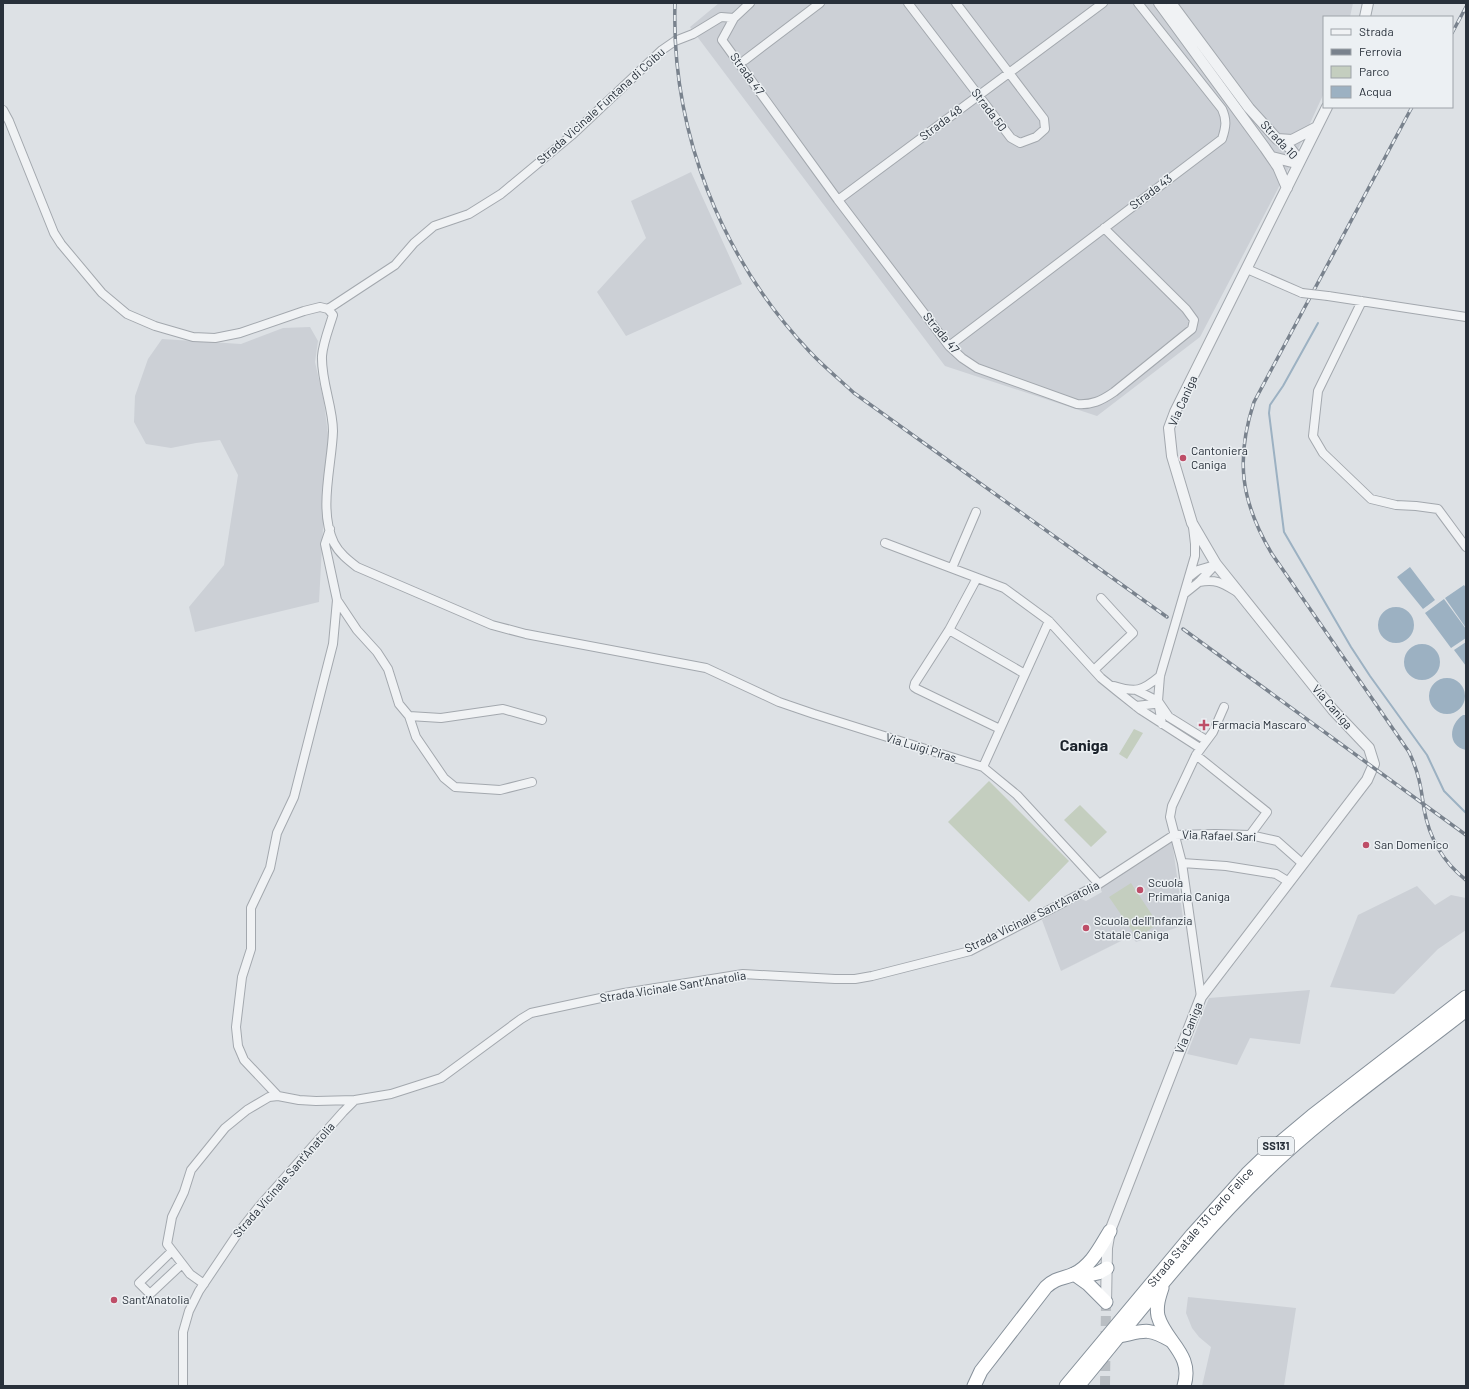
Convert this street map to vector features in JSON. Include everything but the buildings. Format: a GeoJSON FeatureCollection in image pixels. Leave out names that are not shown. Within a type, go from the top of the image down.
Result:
{"type":"FeatureCollection","features":[{"type":"Feature","properties":{"kind":"highway","name":"Strada Statale 131 Carlo Felice"},"geometry":{"type":"LineString","coordinates":[[1066,1386],[1195,1238],[1283,1155],[1374,1074],[1466,997]]}},
{"type":"Feature","properties":{"kind":"highway","name":"Strada Statale 131 Carlo Felice"},"geometry":{"type":"LineString","coordinates":[[1374,1074],[1466,1010]]}},
{"type":"Feature","properties":{"kind":"highway"},"geometry":{"type":"LineString","coordinates":[[1079,1273],[1095,1257],[1110,1231]]}},
{"type":"Feature","properties":{"kind":"highway","name":"Strada Statale 131 Carlo Felice"},"geometry":{"type":"LineString","coordinates":[[1078,1386],[1164,1283],[1195,1238]]}},
{"type":"Feature","properties":{"kind":"highway"},"geometry":{"type":"LineString","coordinates":[[974,1386],[981,1372],[1052,1281],[1079,1273],[1098,1273],[1107,1268]]}},
{"type":"Feature","properties":{"kind":"highway"},"geometry":{"type":"LineString","coordinates":[[1079,1273],[1106,1303]]}},
{"type":"Feature","properties":{"kind":"highway"},"geometry":{"type":"LineString","coordinates":[[1164,1283],[1158,1302],[1158,1315],[1162,1326],[1184,1360],[1186,1379],[1184,1386]]}},
{"type":"Feature","properties":{"kind":"highway"},"geometry":{"type":"LineString","coordinates":[[1119,1336],[1146,1330],[1157,1333],[1172,1341]]}},
{"type":"Feature","properties":{"kind":"street","name":"Strada 47"},"geometry":{"type":"LineString","coordinates":[[750,3],[734,18],[722,40],[838,200],[949,346],[962,358],[977,368],[1077,404],[1088,405],[1101,401],[1114,392],[1192,329],[1194,320],[1186,309],[1104,228]]}},
{"type":"Feature","properties":{"kind":"street"},"geometry":{"type":"LineString","coordinates":[[746,60],[820,3]]}},
{"type":"Feature","properties":{"kind":"street","name":"Strada 50"},"geometry":{"type":"LineString","coordinates":[[908,3],[1010,138],[1020,144],[1036,137],[1045,129],[1044,118],[956,3]]}},
{"type":"Feature","properties":{"kind":"street","name":"Strada 48"},"geometry":{"type":"LineString","coordinates":[[838,200],[1103,3]]}},
{"type":"Feature","properties":{"kind":"street","name":"Strada 43"},"geometry":{"type":"LineString","coordinates":[[949,346],[1222,139],[1226,128],[1226,117],[1222,109],[1138,3]]}},
{"type":"Feature","properties":{"kind":"street","name":"Strada 10"},"geometry":{"type":"LineString","coordinates":[[1159,3],[1272,157],[1292,162],[1300,161]]}},
{"type":"Feature","properties":{"kind":"street","name":"Strada 10"},"geometry":{"type":"LineString","coordinates":[[1171,3],[1250,108],[1277,139],[1289,147],[1300,161]]}},
{"type":"Feature","properties":{"kind":"street"},"geometry":{"type":"LineString","coordinates":[[1365,16],[1368,3]]}},
{"type":"Feature","properties":{"kind":"street","name":"Strada Vicinale Funtana di Coibu"},"geometry":{"type":"LineString","coordinates":[[328,309],[395,265],[414,243],[434,226],[469,214],[501,194],[572,136],[662,50],[721,17],[734,18]]}},
{"type":"Feature","properties":{"kind":"street","name":"Via Caniga"},"geometry":{"type":"LineString","coordinates":[[1106,1303],[1107,1248],[1110,1231],[1201,997],[1367,780],[1373,768],[1372,756],[1369,748],[1333,710],[1216,564],[1192,523],[1172,456],[1169,428],[1175,412],[1326,108]]}},
{"type":"Feature","properties":{"kind":"street"},"geometry":{"type":"LineString","coordinates":[[3,110],[9,121],[57,238],[102,293],[127,314],[154,326],[193,337],[215,338],[240,333],[320,307],[328,309],[333,315],[322,356],[333,431],[327,481],[327,511],[330,529],[325,544],[336,600],[333,644],[294,797],[277,833],[275,850],[270,868],[251,908],[250,949],[242,976],[236,1027],[238,1046],[244,1060],[278,1096]]}},
{"type":"Feature","properties":{"kind":"street"},"geometry":{"type":"LineString","coordinates":[[1277,139],[1292,140],[1317,127]]}},
{"type":"Feature","properties":{"kind":"street"},"geometry":{"type":"LineString","coordinates":[[1272,157],[1287,188]]}},
{"type":"Feature","properties":{"kind":"street"},"geometry":{"type":"LineString","coordinates":[[1247,269],[1302,293],[1466,317]]}},
{"type":"Feature","properties":{"kind":"street"},"geometry":{"type":"LineString","coordinates":[[1362,301],[1318,391],[1314,436],[1323,453],[1371,499],[1396,505],[1416,506],[1438,510],[1466,547]]}},
{"type":"Feature","properties":{"kind":"street"},"geometry":{"type":"LineString","coordinates":[[952,568],[976,512]]}},
{"type":"Feature","properties":{"kind":"street"},"geometry":{"type":"LineString","coordinates":[[1162,724],[1158,701],[1160,676],[1195,556],[1196,544],[1192,523]]}},
{"type":"Feature","properties":{"kind":"street","name":"Via Luigi Piras"},"geometry":{"type":"LineString","coordinates":[[330,529],[334,542],[343,555],[357,567],[492,625],[526,634],[706,668],[779,702],[983,767],[1018,795],[1099,884]]}},
{"type":"Feature","properties":{"kind":"street"},"geometry":{"type":"LineString","coordinates":[[885,542],[1004,588],[1049,621],[1110,686],[1198,752],[1267,812],[1250,835]]}},
{"type":"Feature","properties":{"kind":"street"},"geometry":{"type":"LineString","coordinates":[[1189,576],[1198,570],[1216,564]]}},
{"type":"Feature","properties":{"kind":"street"},"geometry":{"type":"LineString","coordinates":[[1184,594],[1199,582],[1216,564]]}},
{"type":"Feature","properties":{"kind":"street"},"geometry":{"type":"LineString","coordinates":[[977,578],[914,687],[1000,729]]}},
{"type":"Feature","properties":{"kind":"street"},"geometry":{"type":"LineString","coordinates":[[1199,582],[1210,580],[1221,582],[1242,596]]}},
{"type":"Feature","properties":{"kind":"street"},"geometry":{"type":"LineString","coordinates":[[1094,670],[1133,633],[1101,598]]}},
{"type":"Feature","properties":{"kind":"street"},"geometry":{"type":"LineString","coordinates":[[336,600],[357,630],[377,652],[388,669],[399,704],[408,716],[416,737],[444,778],[455,787],[500,790],[532,782]]}},
{"type":"Feature","properties":{"kind":"street"},"geometry":{"type":"LineString","coordinates":[[983,767],[1049,621]]}},
{"type":"Feature","properties":{"kind":"street"},"geometry":{"type":"LineString","coordinates":[[948,630],[1025,674]]}},
{"type":"Feature","properties":{"kind":"street"},"geometry":{"type":"LineString","coordinates":[[1110,686],[1136,690],[1147,685],[1160,676]]}},
{"type":"Feature","properties":{"kind":"street"},"geometry":{"type":"LineString","coordinates":[[1136,690],[1158,701],[1169,716],[1206,740]]}},
{"type":"Feature","properties":{"kind":"street"},"geometry":{"type":"LineString","coordinates":[[1136,706],[1154,704],[1158,701]]}},
{"type":"Feature","properties":{"kind":"street"},"geometry":{"type":"LineString","coordinates":[[1201,997],[1182,863],[1170,817],[1172,806],[1198,752],[1213,732],[1224,707]]}},
{"type":"Feature","properties":{"kind":"street"},"geometry":{"type":"LineString","coordinates":[[408,716],[441,718],[503,709],[542,720]]}},
{"type":"Feature","properties":{"kind":"street","name":"Via Rafael Sari"},"geometry":{"type":"LineString","coordinates":[[1174,835],[1250,835],[1277,841],[1303,864]]}},
{"type":"Feature","properties":{"kind":"street","name":"Strada Vicinale Sant'Anatolia"},"geometry":{"type":"LineString","coordinates":[[278,1096],[316,1102],[355,1100],[391,1094],[441,1078],[521,1018],[531,1013],[624,993],[743,974],[855,979],[872,976],[970,950],[1099,884],[1174,835]]}},
{"type":"Feature","properties":{"kind":"street"},"geometry":{"type":"LineString","coordinates":[[1182,863],[1226,866],[1276,874],[1289,882]]}},
{"type":"Feature","properties":{"kind":"street"},"geometry":{"type":"LineString","coordinates":[[204,1284],[190,1274],[171,1252],[167,1244],[172,1217],[184,1192],[191,1170],[225,1128],[247,1110],[269,1097],[278,1096]]}},
{"type":"Feature","properties":{"kind":"street","name":"Strada Vicinale Sant'Anatolia"},"geometry":{"type":"LineString","coordinates":[[183,1386],[183,1332],[189,1311],[204,1284],[238,1233],[355,1100]]}},
{"type":"Feature","properties":{"kind":"street"},"geometry":{"type":"LineString","coordinates":[[171,1252],[139,1283],[150,1294],[182,1264]]}},
{"type":"Feature","properties":{"kind":"shaded area"},"geometry":{"type":"Polygon","coordinates":[[[719,3],[1353,3],[1350,16],[1323,16],[1323,95],[1293,160],[1200,337],[1097,416],[945,366],[690,27],[719,3]]]}},
{"type":"Feature","properties":{"kind":"shaded area"},"geometry":{"type":"Polygon","coordinates":[[[691,172],[742,284],[626,336],[597,292],[646,238],[631,201],[691,172]]]}},
{"type":"Feature","properties":{"kind":"shaded area"},"geometry":{"type":"Polygon","coordinates":[[[310,327],[318,341],[315,362],[324,402],[328,435],[319,602],[195,632],[189,607],[224,565],[238,475],[220,440],[171,448],[146,444],[134,422],[135,396],[148,359],[162,339],[241,344],[283,328],[310,327]]]}},
{"type":"Feature","properties":{"kind":"shaded area"},"geometry":{"type":"Polygon","coordinates":[[[1172,841],[1184,925],[1136,942],[1131,936],[1061,971],[1042,920],[1079,898],[1086,901],[1102,892],[1100,888],[1172,841]]]}},
{"type":"Feature","properties":{"kind":"shaded area"},"geometry":{"type":"Polygon","coordinates":[[[1417,886],[1435,905],[1451,895],[1466,898],[1466,930],[1438,949],[1394,994],[1330,987],[1358,915],[1417,886]]]}},
{"type":"Feature","properties":{"kind":"shaded area"},"geometry":{"type":"Polygon","coordinates":[[[1310,990],[1300,1044],[1250,1038],[1237,1065],[1187,1054],[1209,998],[1310,990]]]}},
{"type":"Feature","properties":{"kind":"shaded area"},"geometry":{"type":"Polygon","coordinates":[[[1188,1297],[1296,1308],[1284,1386],[1202,1386],[1211,1347],[1199,1337],[1192,1328],[1186,1313],[1188,1297]]]}},
{"type":"Feature","properties":{"kind":"green space"},"geometry":{"type":"Polygon","coordinates":[[[1134,729],[1143,733],[1127,759],[1119,754],[1134,729]]]}},
{"type":"Feature","properties":{"kind":"green space"},"geometry":{"type":"Polygon","coordinates":[[[989,781],[1069,861],[1029,902],[948,822],[989,781]]]}},
{"type":"Feature","properties":{"kind":"green space"},"geometry":{"type":"Polygon","coordinates":[[[1080,805],[1107,832],[1091,847],[1064,820],[1080,805]]]}},
{"type":"Feature","properties":{"kind":"green space"},"geometry":{"type":"Polygon","coordinates":[[[1131,883],[1158,924],[1137,938],[1109,897],[1131,883]]]}},
{"type":"Feature","properties":{"kind":"water"},"geometry":{"type":"Polygon","coordinates":[[[1410,567],[1435,600],[1423,609],[1397,577],[1410,567]]]}},
{"type":"Feature","properties":{"kind":"water"},"geometry":{"type":"Polygon","coordinates":[[[1464,585],[1466,588],[1466,628],[1445,598],[1464,585]]]}},
{"type":"Feature","properties":{"kind":"water"},"geometry":{"type":"Polygon","coordinates":[[[1444,599],[1466,629],[1466,638],[1451,648],[1425,613],[1444,599]]]}},
{"type":"Feature","properties":{"kind":"water"},"geometry":{"type":"Polygon","coordinates":[[[1400,607],[1409,612],[1413,618],[1413,632],[1409,638],[1400,643],[1392,643],[1383,638],[1379,632],[1378,621],[1383,612],[1389,608],[1400,607]]]}},
{"type":"Feature","properties":{"kind":"water"},"geometry":{"type":"Polygon","coordinates":[[[1466,642],[1466,666],[1454,650],[1466,642]]]}},
{"type":"Feature","properties":{"kind":"water"},"geometry":{"type":"Polygon","coordinates":[[[1426,644],[1435,649],[1439,655],[1439,669],[1435,675],[1426,680],[1418,680],[1409,675],[1405,669],[1404,658],[1409,649],[1415,645],[1426,644]]]}},
{"type":"Feature","properties":{"kind":"water"},"geometry":{"type":"Polygon","coordinates":[[[1451,678],[1460,683],[1464,689],[1464,703],[1460,709],[1451,714],[1443,714],[1434,709],[1430,703],[1429,692],[1434,683],[1440,679],[1451,678]]]}},
{"type":"Feature","properties":{"kind":"water"},"geometry":{"type":"Polygon","coordinates":[[[1463,715],[1466,715],[1466,750],[1460,748],[1456,744],[1453,740],[1452,734],[1455,724],[1463,715]]]}},
{"type":"Feature","properties":{"kind":"waterway"},"geometry":{"type":"LineString","coordinates":[[1318,323],[1283,386],[1270,405],[1269,413],[1284,532],[1351,647],[1427,755],[1444,791],[1466,813]]}},
{"type":"Feature","properties":{"kind":"tunnel"},"geometry":{"type":"LineString","coordinates":[[1105,1386],[1106,1304]]}},
{"type":"Feature","properties":{"kind":"railway"},"geometry":{"type":"LineString","coordinates":[[675,3],[676,51],[682,99],[692,145],[708,191],[727,234],[751,276],[778,315],[810,352],[854,393],[1167,617]]}},
{"type":"Feature","properties":{"kind":"railway"},"geometry":{"type":"LineString","coordinates":[[1453,31],[1466,7]]}},
{"type":"Feature","properties":{"kind":"railway"},"geometry":{"type":"LineString","coordinates":[[1411,108],[1254,402],[1244,443],[1244,480],[1253,516],[1272,554],[1409,752],[1421,787],[1426,819],[1433,839],[1450,865],[1466,880]]}},
{"type":"Feature","properties":{"kind":"railway"},"geometry":{"type":"LineString","coordinates":[[1183,629],[1466,835]]}},
{"type":"Feature","properties":{"kind":"place","name":"Cantoniera Caniga"},"geometry":{"type":"Point","coordinates":[1183,458]}},
{"type":"Feature","properties":{"kind":"place","name":"Farmacia Mascaro"},"geometry":{"type":"Point","coordinates":[1204,725]}},
{"type":"Feature","properties":{"kind":"place","name":"San Domenico"},"geometry":{"type":"Point","coordinates":[1366,845]}},
{"type":"Feature","properties":{"kind":"place","name":"Scuola Primaria Caniga"},"geometry":{"type":"Point","coordinates":[1140,890]}},
{"type":"Feature","properties":{"kind":"place","name":"Scuola dell'Infanzia Statale Caniga"},"geometry":{"type":"Point","coordinates":[1086,928]}},
{"type":"Feature","properties":{"kind":"place","name":"Sant'Anatolia"},"geometry":{"type":"Point","coordinates":[114,1300]}},
{"type":"Feature","properties":{"kind":"district","name":"Caniga"},"geometry":{"type":"Point","coordinates":[1084,745]}}]}
